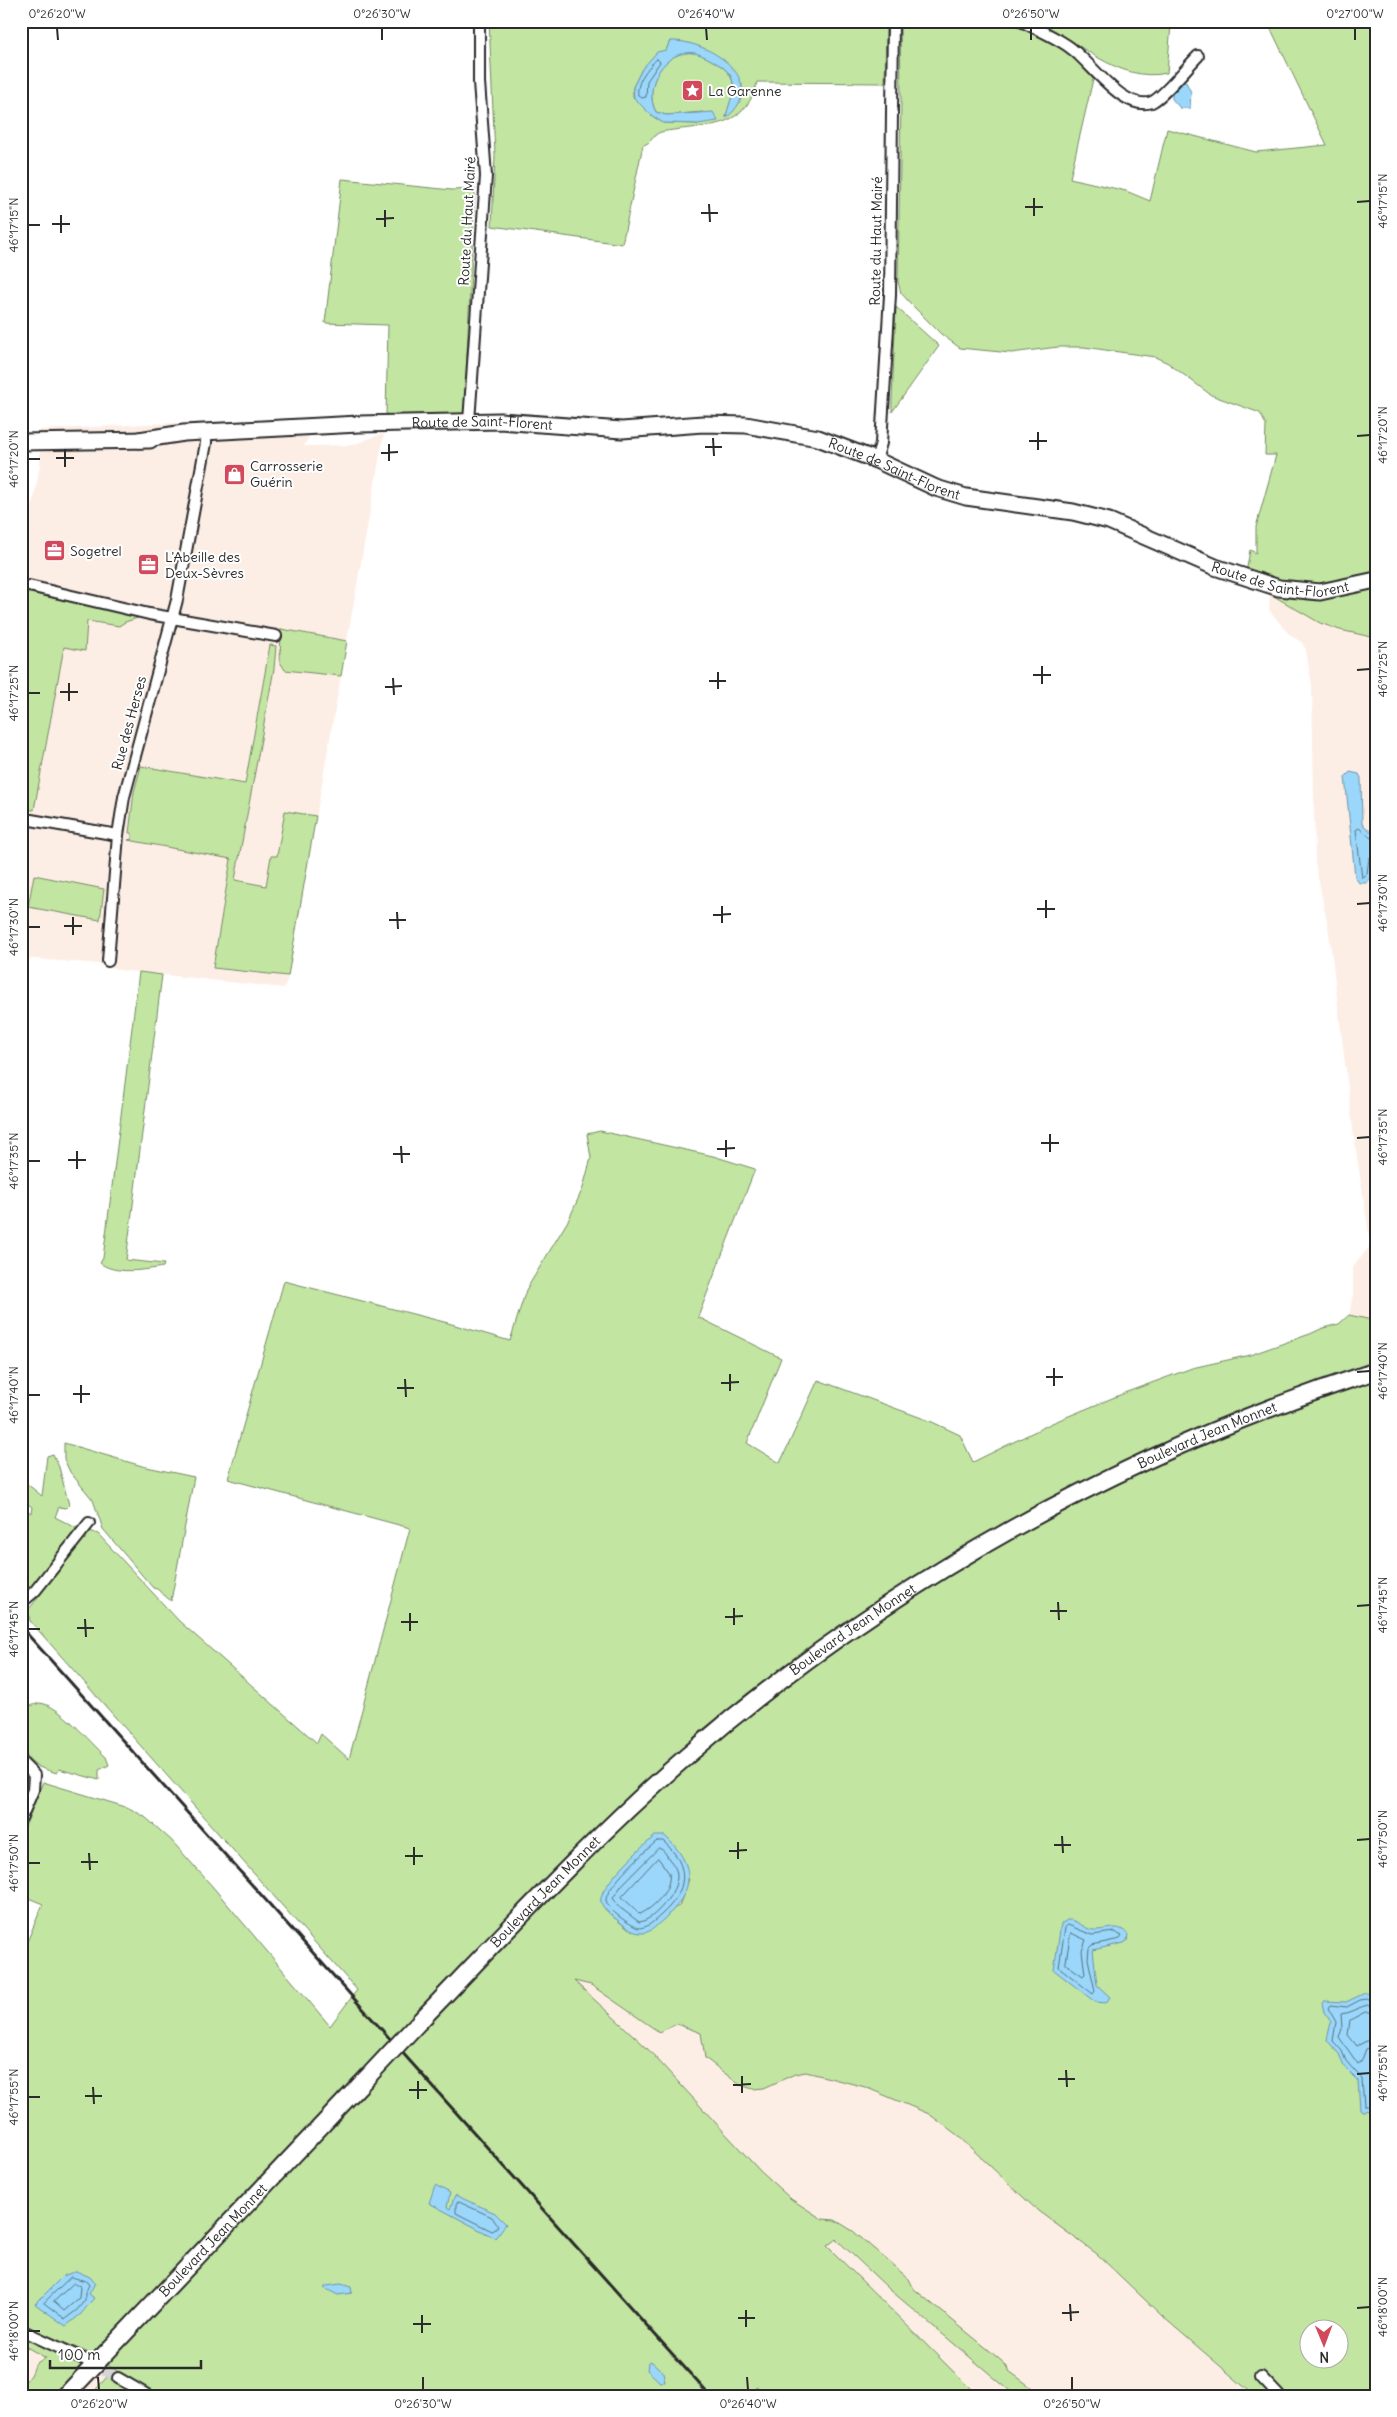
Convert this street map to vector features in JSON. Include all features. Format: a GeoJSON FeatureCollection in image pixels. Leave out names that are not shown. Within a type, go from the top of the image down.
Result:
{"type":"FeatureCollection","features":[{"type":"Feature","properties":{"kind":"main road","name":"Boulevard Jean Monnet"},"geometry":{"type":"LineString","coordinates":[[422,2024],[553,1882],[644,1794],[754,1701],[867,1618],[980,1547],[1101,1482],[1237,1421],[1376,1371]]}},
{"type":"Feature","properties":{"kind":"main road","name":"Boulevard Jean Monnet"},"geometry":{"type":"LineString","coordinates":[[422,2024],[558,1886],[670,1779],[781,1688],[879,1618],[975,1558],[1103,1488],[1248,1424],[1376,1378]]}},
{"type":"Feature","properties":{"kind":"main road"},"geometry":{"type":"LineString","coordinates":[[363,2087],[422,2024]]}},
{"type":"Feature","properties":{"kind":"main road","name":"Boulevard Jean Monnet"},"geometry":{"type":"LineString","coordinates":[[81,2392],[363,2087]]}},
{"type":"Feature","properties":{"kind":"main road","name":"Boulevard Jean Monnet"},"geometry":{"type":"LineString","coordinates":[[65,2396],[363,2087]]}},
{"type":"Feature","properties":{"kind":"street","name":"Route du Haut Mairé"},"geometry":{"type":"LineString","coordinates":[[469,422],[486,176],[479,82],[479,21]]}},
{"type":"Feature","properties":{"kind":"street","name":"Route du Haut Mairé"},"geometry":{"type":"LineString","coordinates":[[876,460],[881,443],[890,296],[893,21]]}},
{"type":"Feature","properties":{"kind":"street"},"geometry":{"type":"LineString","coordinates":[[1021,21],[1070,48],[1121,96],[1133,103],[1147,103],[1160,97],[1198,56]]}},
{"type":"Feature","properties":{"kind":"street","name":"Route de Saint-Florent"},"geometry":{"type":"LineString","coordinates":[[21,442],[139,440],[165,434],[206,436],[398,424],[500,421],[622,430],[703,424],[746,425],[818,438],[876,460],[936,488],[966,497],[1073,512],[1109,521],[1223,570],[1279,588],[1320,592],[1376,580]]}},
{"type":"Feature","properties":{"kind":"street","name":"Rue des Herses"},"geometry":{"type":"LineString","coordinates":[[108,961],[118,835],[130,773],[171,618],[206,436]]}},
{"type":"Feature","properties":{"kind":"street"},"geometry":{"type":"LineString","coordinates":[[29,586],[171,618],[276,636]]}},
{"type":"Feature","properties":{"kind":"street"},"geometry":{"type":"LineString","coordinates":[[31,820],[118,835]]}},
{"type":"Feature","properties":{"kind":"street"},"geometry":{"type":"LineString","coordinates":[[21,1603],[35,1591],[89,1522]]}},
{"type":"Feature","properties":{"kind":"street"},"geometry":{"type":"LineString","coordinates":[[21,1762],[34,1775],[34,1782],[21,1818]]}},
{"type":"Feature","properties":{"kind":"street"},"geometry":{"type":"LineString","coordinates":[[21,2330],[88,2361]]}},
{"type":"Feature","properties":{"kind":"street"},"geometry":{"type":"LineString","coordinates":[[1261,2377],[1279,2396]]}},
{"type":"Feature","properties":{"kind":"street"},"geometry":{"type":"LineString","coordinates":[[118,2378],[149,2396]]}},
{"type":"Feature","properties":{"kind":"shaded area"},"geometry":{"type":"Polygon","coordinates":[[[319,418],[304,446],[352,445],[384,433],[347,641],[281,629],[344,658],[288,978],[284,988],[118,970],[101,964],[21,958],[21,562],[40,466],[40,430],[319,418]]]}},
{"type":"Feature","properties":{"kind":"shaded area"},"geometry":{"type":"Polygon","coordinates":[[[1250,550],[1263,556],[1376,550],[1376,1321],[1373,1322],[1349,1315],[1353,1293],[1353,1267],[1369,1247],[1370,1241],[1354,1138],[1329,932],[1315,863],[1312,685],[1306,650],[1302,643],[1288,633],[1269,610],[1270,592],[1250,550]]]}},
{"type":"Feature","properties":{"kind":"shaded area"},"geometry":{"type":"Polygon","coordinates":[[[573,1981],[591,1985],[659,2032],[677,2024],[701,2033],[705,2058],[740,2085],[753,2089],[764,2088],[795,2074],[805,2072],[865,2087],[929,2114],[956,2134],[1080,2243],[1097,2254],[1162,2316],[1255,2396],[978,2396],[827,2246],[645,2046],[573,1981]]]}},
{"type":"Feature","properties":{"kind":"shaded area"},"geometry":{"type":"Polygon","coordinates":[[[21,2324],[91,2354],[126,2377],[201,2396],[21,2396],[21,2324]]]}},
{"type":"Feature","properties":{"kind":"green space"},"geometry":{"type":"Polygon","coordinates":[[[489,21],[886,21],[885,83],[757,82],[751,98],[743,110],[732,118],[706,126],[661,132],[643,145],[622,244],[492,226],[495,156],[489,21]],[[670,41],[666,50],[642,69],[633,87],[633,97],[651,115],[663,123],[698,124],[703,112],[666,115],[656,112],[652,102],[654,81],[665,63],[684,53],[695,53],[706,57],[722,67],[732,80],[733,91],[726,117],[738,103],[742,84],[705,49],[670,41]]]}},
{"type":"Feature","properties":{"kind":"green space"},"geometry":{"type":"Polygon","coordinates":[[[900,21],[1009,21],[1069,53],[1094,75],[1070,178],[1126,191],[1150,201],[1167,129],[1256,152],[1327,145],[1267,21],[1376,21],[1376,575],[1341,584],[1296,586],[1246,573],[1250,550],[1256,553],[1256,527],[1276,455],[1265,455],[1266,425],[1260,413],[1211,395],[1168,363],[1155,357],[1084,347],[1058,347],[1011,353],[960,348],[941,334],[901,293],[898,282],[901,100],[900,21]]]}},
{"type":"Feature","properties":{"kind":"green space"},"geometry":{"type":"Polygon","coordinates":[[[1037,21],[1179,21],[1171,24],[1167,73],[1149,75],[1115,66],[1037,21]]]}},
{"type":"Feature","properties":{"kind":"green space"},"geometry":{"type":"Polygon","coordinates":[[[342,179],[452,190],[475,189],[464,414],[386,416],[388,325],[325,323],[342,179]]]}},
{"type":"Feature","properties":{"kind":"green space"},"geometry":{"type":"Polygon","coordinates":[[[896,307],[939,346],[892,412],[892,401],[896,307]]]}},
{"type":"Feature","properties":{"kind":"green space"},"geometry":{"type":"Polygon","coordinates":[[[1376,584],[1376,638],[1340,630],[1320,623],[1272,595],[1273,593],[1376,584]]]}},
{"type":"Feature","properties":{"kind":"green space"},"geometry":{"type":"Polygon","coordinates":[[[21,591],[141,617],[119,626],[87,621],[85,651],[64,647],[34,810],[24,809],[21,826],[21,591]]]}},
{"type":"Feature","properties":{"kind":"green space"},"geometry":{"type":"Polygon","coordinates":[[[281,629],[347,641],[341,676],[285,670],[280,662],[281,629]]]}},
{"type":"Feature","properties":{"kind":"green space"},"geometry":{"type":"Polygon","coordinates":[[[270,645],[276,646],[274,669],[235,880],[266,886],[271,856],[277,856],[285,811],[316,816],[288,976],[213,968],[231,859],[128,840],[132,839],[132,833],[129,833],[134,792],[141,766],[245,784],[270,645]]]}},
{"type":"Feature","properties":{"kind":"green space"},"geometry":{"type":"Polygon","coordinates":[[[34,875],[104,889],[100,920],[28,907],[34,875]]]}},
{"type":"Feature","properties":{"kind":"green space"},"geometry":{"type":"Polygon","coordinates":[[[139,972],[162,975],[126,1260],[164,1264],[163,1267],[156,1268],[122,1270],[106,1267],[100,1263],[103,1258],[139,972]]]}},
{"type":"Feature","properties":{"kind":"green space"},"geometry":{"type":"Polygon","coordinates":[[[600,1131],[713,1156],[755,1169],[698,1317],[781,1358],[747,1443],[780,1463],[818,1380],[930,1421],[960,1435],[973,1462],[1052,1423],[1192,1368],[1250,1355],[1339,1324],[1349,1315],[1376,1321],[1376,2396],[1255,2396],[1162,2316],[1097,2254],[1038,2211],[956,2134],[929,2114],[865,2087],[806,2072],[795,2074],[764,2088],[753,2089],[740,2085],[705,2058],[701,2033],[677,2024],[659,2032],[591,1985],[574,1981],[645,2046],[761,2172],[791,2199],[822,2219],[835,2220],[853,2231],[909,2279],[914,2289],[990,2351],[1005,2364],[1009,2371],[1031,2387],[1039,2396],[1016,2396],[889,2289],[836,2239],[827,2246],[978,2396],[772,2396],[757,2387],[753,2396],[90,2396],[107,2377],[125,2387],[126,2377],[91,2354],[21,2324],[21,1956],[43,1904],[21,1895],[21,1837],[43,1782],[129,1808],[145,1817],[171,1840],[212,1886],[330,2026],[357,1990],[30,1621],[28,1610],[42,1590],[28,1593],[21,1587],[21,1505],[31,1513],[32,1507],[21,1499],[21,1479],[42,1496],[47,1456],[53,1454],[59,1467],[69,1505],[66,1508],[59,1507],[55,1517],[86,1533],[90,1531],[98,1534],[179,1621],[317,1743],[321,1734],[349,1759],[410,1528],[228,1479],[284,1281],[510,1341],[526,1290],[569,1219],[583,1188],[591,1158],[587,1134],[600,1131]],[[689,1879],[603,1891],[602,1903],[611,1915],[628,1929],[679,1906],[689,1879]]]}},
{"type":"Feature","properties":{"kind":"green space"},"geometry":{"type":"Polygon","coordinates":[[[64,1443],[142,1466],[194,1477],[171,1601],[157,1589],[153,1588],[103,1529],[93,1500],[70,1472],[64,1459],[64,1443]]]}},
{"type":"Feature","properties":{"kind":"green space"},"geometry":{"type":"Polygon","coordinates":[[[40,1703],[48,1705],[66,1717],[106,1757],[109,1765],[99,1770],[99,1780],[59,1769],[57,1773],[31,1762],[26,1754],[26,1737],[21,1734],[22,1723],[30,1706],[40,1703]]]}},
{"type":"Feature","properties":{"kind":"green space"},"geometry":{"type":"Polygon","coordinates":[[[21,2333],[87,2365],[55,2396],[21,2396],[21,2384],[30,2376],[35,2365],[46,2358],[21,2344],[21,2333]]]}},
{"type":"Feature","properties":{"kind":"water"},"geometry":{"type":"Polygon","coordinates":[[[670,41],[685,42],[701,47],[730,65],[739,77],[742,90],[739,104],[726,118],[733,92],[731,77],[719,65],[695,53],[684,53],[666,63],[654,81],[652,102],[656,112],[666,115],[713,112],[718,121],[698,124],[663,123],[651,115],[634,98],[633,87],[642,69],[657,52],[666,50],[670,41]]]}},
{"type":"Feature","properties":{"kind":"water"},"geometry":{"type":"Polygon","coordinates":[[[1179,82],[1186,82],[1191,92],[1190,109],[1180,108],[1172,99],[1172,90],[1179,82]]]}},
{"type":"Feature","properties":{"kind":"water"},"geometry":{"type":"Polygon","coordinates":[[[1350,772],[1359,774],[1361,778],[1362,824],[1373,833],[1374,839],[1373,875],[1367,883],[1359,883],[1355,877],[1345,777],[1350,772]]]}},
{"type":"Feature","properties":{"kind":"water"},"geometry":{"type":"Polygon","coordinates":[[[655,1836],[665,1836],[682,1857],[687,1867],[687,1888],[675,1908],[664,1919],[649,1931],[639,1933],[628,1929],[607,1912],[601,1902],[602,1895],[613,1877],[655,1836]]]}},
{"type":"Feature","properties":{"kind":"water"},"geometry":{"type":"Polygon","coordinates":[[[1067,1920],[1074,1921],[1093,1930],[1121,1929],[1128,1935],[1127,1941],[1124,1943],[1093,1950],[1097,1985],[1110,1997],[1106,2003],[1095,2002],[1054,1970],[1061,1924],[1067,1920]]]}},
{"type":"Feature","properties":{"kind":"water"},"geometry":{"type":"Polygon","coordinates":[[[1365,1993],[1376,1994],[1376,2040],[1372,2071],[1376,2084],[1376,2110],[1362,2111],[1360,2109],[1358,2081],[1345,2068],[1339,2054],[1327,2040],[1331,2022],[1324,2012],[1322,2003],[1324,2001],[1346,2002],[1365,1993]]]}},
{"type":"Feature","properties":{"kind":"water"},"geometry":{"type":"Polygon","coordinates":[[[435,2185],[450,2193],[447,2207],[450,2209],[455,2195],[495,2213],[506,2224],[495,2238],[429,2203],[435,2185]]]}},
{"type":"Feature","properties":{"kind":"water"},"geometry":{"type":"Polygon","coordinates":[[[76,2271],[90,2277],[95,2283],[89,2294],[94,2298],[81,2314],[66,2326],[35,2304],[63,2276],[76,2271]]]}},
{"type":"Feature","properties":{"kind":"water"},"geometry":{"type":"Polygon","coordinates":[[[341,2284],[351,2287],[352,2293],[338,2295],[324,2288],[326,2286],[341,2284]]]}},
{"type":"Feature","properties":{"kind":"water"},"geometry":{"type":"Polygon","coordinates":[[[651,2361],[663,2372],[665,2382],[660,2382],[647,2370],[648,2362],[651,2361]]]}},
{"type":"Feature","properties":{"kind":"tunnel"},"geometry":{"type":"LineString","coordinates":[[91,2363],[118,2378]]}},
{"type":"Feature","properties":{"kind":"railway"},"geometry":{"type":"LineString","coordinates":[[21,1627],[710,2396]]}},
{"type":"Feature","properties":{"kind":"place","name":"La Garenne"},"geometry":{"type":"Point","coordinates":[692,91]}},
{"type":"Feature","properties":{"kind":"place","name":"Carrosserie Guérin"},"geometry":{"type":"Point","coordinates":[234,474]}},
{"type":"Feature","properties":{"kind":"place","name":"Sogetrel"},"geometry":{"type":"Point","coordinates":[54,551]}},
{"type":"Feature","properties":{"kind":"place","name":"L'Abeille des Deux-Sèvres"},"geometry":{"type":"Point","coordinates":[149,565]}}]}
